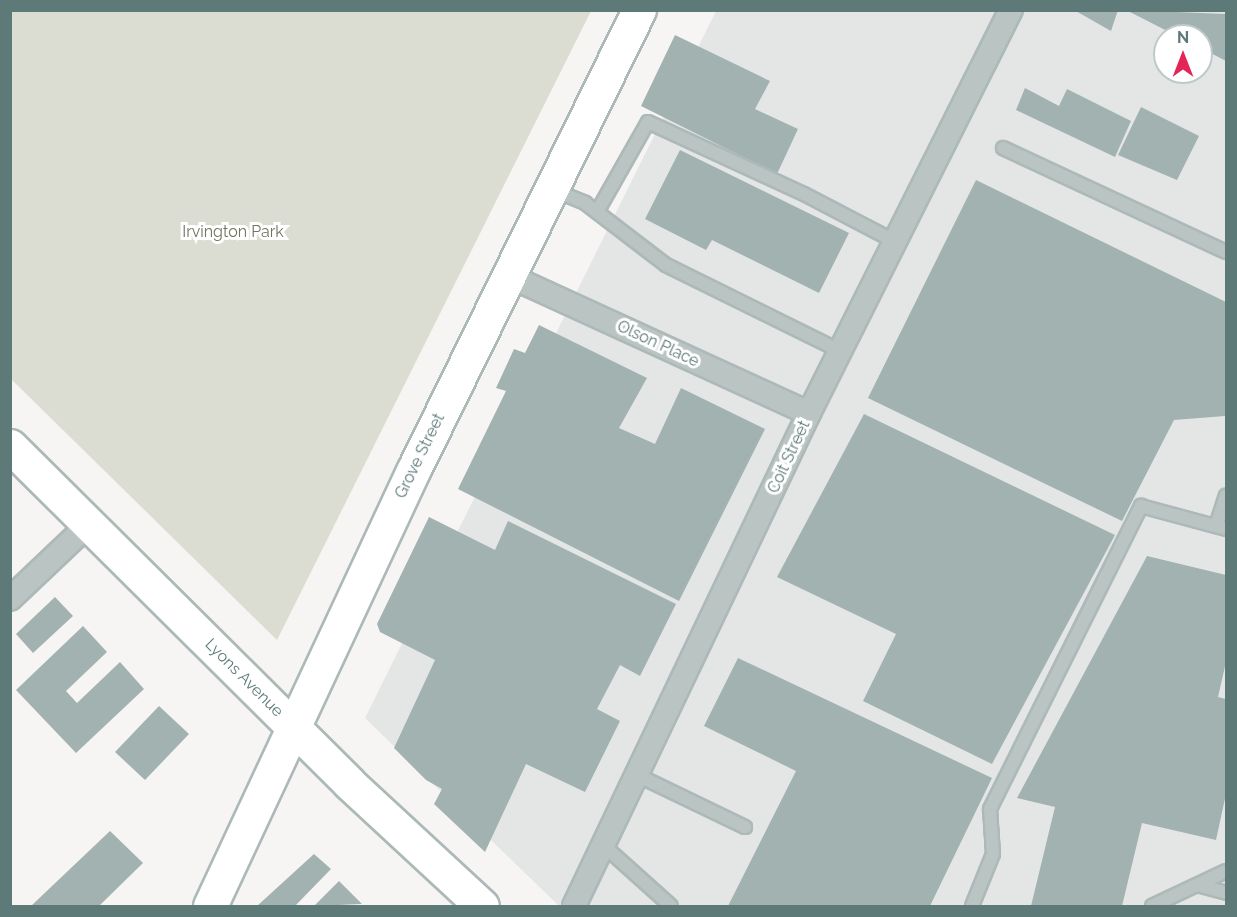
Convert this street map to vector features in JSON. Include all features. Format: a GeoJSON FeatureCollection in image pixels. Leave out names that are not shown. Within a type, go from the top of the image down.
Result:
{"type":"FeatureCollection","features":[{"type":"Feature","properties":{"kind":"main road","name":"Grove Street"},"geometry":{"type":"LineString","coordinates":[[210,906],[507,275],[639,10]]}},
{"type":"Feature","properties":{"kind":"main road","name":"Lyons Avenue"},"geometry":{"type":"LineString","coordinates":[[10,446],[293,726],[482,906]]}},
{"type":"Feature","properties":{"kind":"street","name":"Coit Street"},"geometry":{"type":"LineString","coordinates":[[574,906],[809,413],[1011,10]]}},
{"type":"Feature","properties":{"kind":"street","name":"Olson Place"},"geometry":{"type":"LineString","coordinates":[[507,275],[809,413]]}},
{"type":"Feature","properties":{"kind":"street"},"geometry":{"type":"LineString","coordinates":[[10,599],[89,524]]}},
{"type":"Feature","properties":{"kind":"lane"},"geometry":{"type":"LineString","coordinates":[[597,212],[648,122],[804,194],[896,242]]}},
{"type":"Feature","properties":{"kind":"lane"},"geometry":{"type":"LineString","coordinates":[[1004,148],[1227,252]]}},
{"type":"Feature","properties":{"kind":"lane"},"geometry":{"type":"LineString","coordinates":[[550,188],[597,212],[666,265],[840,351]]}},
{"type":"Feature","properties":{"kind":"lane"},"geometry":{"type":"LineString","coordinates":[[972,906],[993,854],[990,809],[1141,506],[1221,527],[1227,496]]}},
{"type":"Feature","properties":{"kind":"lane"},"geometry":{"type":"LineString","coordinates":[[637,775],[745,827]]}},
{"type":"Feature","properties":{"kind":"lane"},"geometry":{"type":"LineString","coordinates":[[603,845],[671,906]]}},
{"type":"Feature","properties":{"kind":"lane"},"geometry":{"type":"LineString","coordinates":[[1152,906],[1227,871]]}},
{"type":"Feature","properties":{"kind":"lane"},"geometry":{"type":"LineString","coordinates":[[1197,885],[1227,893]]}},
{"type":"Feature","properties":{"kind":"shaded area"},"geometry":{"type":"Polygon","coordinates":[[[716,11],[1226,11],[1226,906],[559,906],[365,718],[716,11]]]}},
{"type":"Feature","properties":{"kind":"green space","name":"Irvington Park"},"geometry":{"type":"Polygon","coordinates":[[[10,11],[591,11],[277,640],[11,379],[10,11]]]}},
{"type":"Feature","properties":{"kind":"building"},"geometry":{"type":"Polygon","coordinates":[[[1074,10],[1118,10],[1111,31],[1074,10]]]}},
{"type":"Feature","properties":{"kind":"building"},"geometry":{"type":"Polygon","coordinates":[[[1126,10],[1226,14],[1226,61],[1213,54],[1213,24],[1153,24],[1126,10]]]}},
{"type":"Feature","properties":{"kind":"building"},"geometry":{"type":"Polygon","coordinates":[[[675,35],[770,81],[755,109],[798,129],[777,174],[641,106],[675,35]]]}},
{"type":"Feature","properties":{"kind":"building"},"geometry":{"type":"Polygon","coordinates":[[[1025,88],[1059,106],[1067,89],[1131,121],[1115,157],[1016,110],[1025,88]]]}},
{"type":"Feature","properties":{"kind":"building"},"geometry":{"type":"Polygon","coordinates":[[[1141,107],[1199,136],[1177,180],[1118,155],[1141,107]]]}},
{"type":"Feature","properties":{"kind":"building"},"geometry":{"type":"Polygon","coordinates":[[[680,150],[849,233],[819,293],[712,240],[706,250],[645,219],[680,150]]]}},
{"type":"Feature","properties":{"kind":"building"},"geometry":{"type":"Polygon","coordinates":[[[976,180],[1226,302],[1225,416],[1174,420],[1122,521],[868,398],[976,180]]]}},
{"type":"Feature","properties":{"kind":"building"},"geometry":{"type":"Polygon","coordinates":[[[539,325],[647,378],[619,428],[655,444],[681,388],[765,429],[679,601],[458,489],[506,391],[496,388],[514,349],[525,353],[539,325]]]}},
{"type":"Feature","properties":{"kind":"building"},"geometry":{"type":"Polygon","coordinates":[[[864,414],[1115,535],[992,764],[863,701],[896,634],[777,577],[864,414]]]}},
{"type":"Feature","properties":{"kind":"building"},"geometry":{"type":"Polygon","coordinates":[[[429,517],[495,550],[508,521],[676,604],[640,676],[620,665],[597,709],[620,721],[585,792],[526,764],[485,852],[434,804],[442,789],[426,780],[394,748],[435,660],[380,632],[377,624],[429,517]]]}},
{"type":"Feature","properties":{"kind":"building"},"geometry":{"type":"Polygon","coordinates":[[[1147,556],[1226,575],[1226,662],[1218,697],[1226,699],[1226,794],[1216,840],[1142,823],[1122,906],[1031,906],[1055,807],[1017,798],[1147,556]]]}},
{"type":"Feature","properties":{"kind":"building"},"geometry":{"type":"Polygon","coordinates":[[[55,597],[73,616],[33,653],[16,634],[55,597]]]}},
{"type":"Feature","properties":{"kind":"building"},"geometry":{"type":"Polygon","coordinates":[[[83,626],[107,652],[66,691],[77,703],[120,662],[144,689],[76,753],[16,690],[83,626]]]}},
{"type":"Feature","properties":{"kind":"building"},"geometry":{"type":"Polygon","coordinates":[[[738,658],[992,778],[930,906],[728,906],[796,771],[704,726],[738,658]]]}},
{"type":"Feature","properties":{"kind":"building"},"geometry":{"type":"Polygon","coordinates":[[[159,706],[189,734],[145,780],[115,752],[159,706]]]}},
{"type":"Feature","properties":{"kind":"building"},"geometry":{"type":"Polygon","coordinates":[[[110,831],[143,863],[99,906],[31,906],[110,831]]]}},
{"type":"Feature","properties":{"kind":"building"},"geometry":{"type":"Polygon","coordinates":[[[314,854],[331,869],[295,906],[257,906],[314,854]]]}},
{"type":"Feature","properties":{"kind":"building"},"geometry":{"type":"Polygon","coordinates":[[[339,881],[362,904],[314,906],[339,881]]]}}]}
